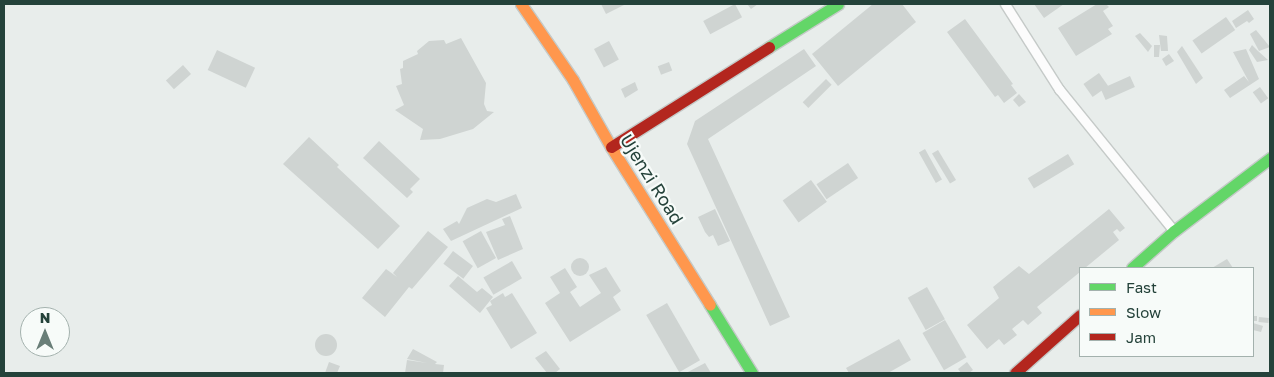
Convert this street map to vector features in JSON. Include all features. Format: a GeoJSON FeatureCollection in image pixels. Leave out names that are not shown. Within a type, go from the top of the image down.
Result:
{"type":"FeatureCollection","features":[{"type":"Feature","properties":{"kind":"street","name":"Ujenzi Road"},"geometry":{"type":"LineString","coordinates":[[521,4],[573,80],[611,147],[752,373]]}},
{"type":"Feature","properties":{"kind":"street"},"geometry":{"type":"LineString","coordinates":[[611,147],[838,4]]}},
{"type":"Feature","properties":{"kind":"street"},"geometry":{"type":"LineString","coordinates":[[1133,267],[1174,231],[1270,158]]}},
{"type":"Feature","properties":{"kind":"street"},"geometry":{"type":"LineString","coordinates":[[1015,373],[1079,315]]}},
{"type":"Feature","properties":{"kind":"lane"},"geometry":{"type":"LineString","coordinates":[[1005,4],[1059,89],[1174,231]]}},
{"type":"Feature","properties":{"kind":"building"},"geometry":{"type":"Polygon","coordinates":[[[601,4],[626,4],[606,14],[601,4]]]}},
{"type":"Feature","properties":{"kind":"building"},"geometry":{"type":"Polygon","coordinates":[[[735,4],[742,17],[710,34],[703,21],[735,4]]]}},
{"type":"Feature","properties":{"kind":"building"},"geometry":{"type":"Polygon","coordinates":[[[747,4],[758,4],[751,9],[747,4]]]}},
{"type":"Feature","properties":{"kind":"building"},"geometry":{"type":"Polygon","coordinates":[[[873,4],[902,4],[916,22],[838,86],[812,54],[873,4]]]}},
{"type":"Feature","properties":{"kind":"building"},"geometry":{"type":"Polygon","coordinates":[[[1034,4],[1064,4],[1044,18],[1034,4]]]}},
{"type":"Feature","properties":{"kind":"building"},"geometry":{"type":"Polygon","coordinates":[[[1097,4],[1106,4],[1109,7],[1103,11],[1113,26],[1108,29],[1112,34],[1076,56],[1058,28],[1097,4]]]}},
{"type":"Feature","properties":{"kind":"building"},"geometry":{"type":"Polygon","coordinates":[[[1248,10],[1254,19],[1236,28],[1232,21],[1248,10]]]}},
{"type":"Feature","properties":{"kind":"building"},"geometry":{"type":"Polygon","coordinates":[[[1226,17],[1235,30],[1202,54],[1192,41],[1226,17]]]}},
{"type":"Feature","properties":{"kind":"building"},"geometry":{"type":"Polygon","coordinates":[[[965,19],[1013,84],[1011,85],[1017,93],[1004,103],[998,95],[995,97],[947,32],[965,19]]]}},
{"type":"Feature","properties":{"kind":"building"},"geometry":{"type":"Polygon","coordinates":[[[1256,30],[1270,47],[1259,51],[1250,34],[1256,30]]]}},
{"type":"Feature","properties":{"kind":"building"},"geometry":{"type":"Polygon","coordinates":[[[1140,33],[1152,46],[1148,52],[1135,36],[1140,33]]]}},
{"type":"Feature","properties":{"kind":"building"},"geometry":{"type":"Polygon","coordinates":[[[1159,35],[1167,36],[1168,51],[1161,51],[1159,35]]]}},
{"type":"Feature","properties":{"kind":"building"},"geometry":{"type":"Polygon","coordinates":[[[461,38],[486,83],[484,104],[487,111],[494,112],[473,129],[440,139],[420,140],[423,129],[395,110],[404,105],[396,86],[402,84],[400,69],[403,68],[403,61],[418,54],[417,51],[429,41],[444,40],[446,44],[461,38]]]}},
{"type":"Feature","properties":{"kind":"building"},"geometry":{"type":"Polygon","coordinates":[[[609,41],[619,60],[604,68],[594,49],[609,41]]]}},
{"type":"Feature","properties":{"kind":"building"},"geometry":{"type":"Polygon","coordinates":[[[1154,45],[1160,45],[1159,57],[1154,57],[1154,45]]]}},
{"type":"Feature","properties":{"kind":"building"},"geometry":{"type":"Polygon","coordinates":[[[1252,45],[1268,60],[1257,62],[1249,50],[1252,45]]]}},
{"type":"Feature","properties":{"kind":"building"},"geometry":{"type":"Polygon","coordinates":[[[1182,46],[1203,78],[1196,84],[1177,52],[1182,46]]]}},
{"type":"Feature","properties":{"kind":"building"},"geometry":{"type":"Polygon","coordinates":[[[804,49],[816,66],[708,139],[790,317],[770,326],[687,144],[695,121],[804,49]]]}},
{"type":"Feature","properties":{"kind":"building"},"geometry":{"type":"Polygon","coordinates":[[[1246,49],[1259,79],[1230,98],[1224,90],[1244,76],[1249,82],[1233,52],[1246,49]]]}},
{"type":"Feature","properties":{"kind":"building"},"geometry":{"type":"Polygon","coordinates":[[[217,50],[255,68],[246,88],[208,70],[217,50]]]}},
{"type":"Feature","properties":{"kind":"building"},"geometry":{"type":"Polygon","coordinates":[[[1169,54],[1174,61],[1166,66],[1162,59],[1169,54]]]}},
{"type":"Feature","properties":{"kind":"building"},"geometry":{"type":"Polygon","coordinates":[[[669,62],[672,70],[661,75],[658,66],[669,62]]]}},
{"type":"Feature","properties":{"kind":"building"},"geometry":{"type":"Polygon","coordinates":[[[183,65],[191,74],[174,89],[166,80],[183,65]]]}},
{"type":"Feature","properties":{"kind":"building"},"geometry":{"type":"Polygon","coordinates":[[[1099,73],[1108,86],[1093,97],[1083,84],[1099,73]]]}},
{"type":"Feature","properties":{"kind":"building"},"geometry":{"type":"Polygon","coordinates":[[[1130,76],[1135,87],[1106,100],[1101,89],[1130,76]]]}},
{"type":"Feature","properties":{"kind":"building"},"geometry":{"type":"Polygon","coordinates":[[[826,79],[832,85],[808,108],[803,102],[826,79]]]}},
{"type":"Feature","properties":{"kind":"building"},"geometry":{"type":"Polygon","coordinates":[[[635,82],[638,90],[625,98],[621,89],[635,82]]]}},
{"type":"Feature","properties":{"kind":"building"},"geometry":{"type":"Polygon","coordinates":[[[1260,87],[1268,98],[1261,104],[1253,92],[1260,87]]]}},
{"type":"Feature","properties":{"kind":"building"},"geometry":{"type":"Polygon","coordinates":[[[1019,94],[1026,102],[1019,107],[1013,100],[1019,94]]]}},
{"type":"Feature","properties":{"kind":"building"},"geometry":{"type":"Polygon","coordinates":[[[309,137],[339,165],[337,167],[400,226],[378,249],[283,164],[309,137]]]}},
{"type":"Feature","properties":{"kind":"building"},"geometry":{"type":"Polygon","coordinates":[[[379,141],[420,179],[410,189],[413,192],[407,198],[363,158],[379,141]]]}},
{"type":"Feature","properties":{"kind":"building"},"geometry":{"type":"Polygon","coordinates":[[[925,149],[942,180],[936,183],[919,152],[925,149]]]}},
{"type":"Feature","properties":{"kind":"building"},"geometry":{"type":"Polygon","coordinates":[[[938,150],[956,180],[950,184],[932,154],[938,150]]]}},
{"type":"Feature","properties":{"kind":"building"},"geometry":{"type":"Polygon","coordinates":[[[1068,154],[1074,164],[1034,188],[1028,178],[1068,154]]]}},
{"type":"Feature","properties":{"kind":"building"},"geometry":{"type":"Polygon","coordinates":[[[848,163],[858,178],[827,199],[816,184],[848,163]]]}},
{"type":"Feature","properties":{"kind":"building"},"geometry":{"type":"Polygon","coordinates":[[[811,180],[827,202],[799,222],[783,201],[811,180]]]}},
{"type":"Feature","properties":{"kind":"building"},"geometry":{"type":"Polygon","coordinates":[[[516,194],[522,208],[451,241],[443,229],[457,221],[459,224],[467,208],[487,199],[496,202],[516,194]]]}},
{"type":"Feature","properties":{"kind":"building"},"geometry":{"type":"Polygon","coordinates":[[[715,209],[730,241],[718,246],[713,235],[709,237],[705,232],[698,217],[715,209]]]}},
{"type":"Feature","properties":{"kind":"building"},"geometry":{"type":"Polygon","coordinates":[[[1109,209],[1125,228],[1120,232],[1117,229],[1113,232],[1119,240],[1086,267],[1079,267],[1079,273],[1037,307],[1042,313],[1028,325],[1023,320],[1012,329],[1017,335],[1004,345],[999,339],[987,349],[967,325],[999,298],[993,287],[1019,266],[1029,274],[1109,209]]]}},
{"type":"Feature","properties":{"kind":"building"},"geometry":{"type":"Polygon","coordinates":[[[510,216],[523,249],[498,260],[486,232],[505,225],[502,219],[510,216]]]}},
{"type":"Feature","properties":{"kind":"building"},"geometry":{"type":"Polygon","coordinates":[[[428,231],[448,247],[412,289],[409,287],[385,317],[362,298],[386,269],[397,277],[393,273],[428,231]]]}},
{"type":"Feature","properties":{"kind":"building"},"geometry":{"type":"Polygon","coordinates":[[[481,231],[496,258],[478,268],[463,241],[481,231]]]}},
{"type":"Feature","properties":{"kind":"building"},"geometry":{"type":"Polygon","coordinates":[[[453,251],[473,266],[463,279],[443,264],[453,251]]]}},
{"type":"Feature","properties":{"kind":"building"},"geometry":{"type":"Polygon","coordinates":[[[576,258],[584,258],[589,263],[587,274],[576,276],[571,271],[571,263],[576,258]]]}},
{"type":"Feature","properties":{"kind":"building"},"geometry":{"type":"Polygon","coordinates":[[[1227,259],[1232,267],[1214,267],[1227,259]]]}},
{"type":"Feature","properties":{"kind":"building"},"geometry":{"type":"Polygon","coordinates":[[[512,261],[522,278],[493,295],[483,278],[512,261]]]}},
{"type":"Feature","properties":{"kind":"building"},"geometry":{"type":"Polygon","coordinates":[[[606,267],[621,291],[613,297],[621,310],[570,342],[545,303],[560,293],[550,277],[565,268],[577,287],[570,292],[580,307],[601,293],[589,275],[606,267]]]}},
{"type":"Feature","properties":{"kind":"building"},"geometry":{"type":"Polygon","coordinates":[[[458,276],[477,292],[482,288],[493,297],[480,313],[449,286],[458,276]]]}},
{"type":"Feature","properties":{"kind":"building"},"geometry":{"type":"Polygon","coordinates":[[[927,287],[945,319],[926,330],[908,298],[927,287]]]}},
{"type":"Feature","properties":{"kind":"building"},"geometry":{"type":"Polygon","coordinates":[[[503,293],[505,297],[512,293],[537,333],[511,349],[486,308],[492,305],[490,301],[503,293]]]}},
{"type":"Feature","properties":{"kind":"building"},"geometry":{"type":"Polygon","coordinates":[[[667,303],[700,360],[679,372],[646,315],[667,303]]]}},
{"type":"Feature","properties":{"kind":"building"},"geometry":{"type":"Polygon","coordinates":[[[1259,317],[1269,318],[1268,323],[1258,322],[1259,317]]]}},
{"type":"Feature","properties":{"kind":"building"},"geometry":{"type":"Polygon","coordinates":[[[945,320],[966,357],[944,370],[922,333],[945,320]]]}},
{"type":"Feature","properties":{"kind":"building"},"geometry":{"type":"Polygon","coordinates":[[[1254,323],[1263,326],[1261,332],[1254,330],[1254,323]]]}},
{"type":"Feature","properties":{"kind":"building"},"geometry":{"type":"Polygon","coordinates":[[[326,334],[336,341],[337,345],[330,355],[326,356],[316,349],[315,345],[322,335],[326,334]]]}},
{"type":"Feature","properties":{"kind":"building"},"geometry":{"type":"Polygon","coordinates":[[[899,339],[911,360],[888,373],[849,373],[846,368],[899,339]]]}},
{"type":"Feature","properties":{"kind":"building"},"geometry":{"type":"Polygon","coordinates":[[[413,349],[437,362],[435,364],[444,365],[443,373],[405,373],[407,360],[427,363],[407,359],[413,349]]]}},
{"type":"Feature","properties":{"kind":"building"},"geometry":{"type":"Polygon","coordinates":[[[546,351],[560,369],[555,373],[547,373],[535,358],[546,351]]]}},
{"type":"Feature","properties":{"kind":"building"},"geometry":{"type":"Polygon","coordinates":[[[329,362],[340,366],[337,373],[325,373],[329,362]]]}},
{"type":"Feature","properties":{"kind":"building"},"geometry":{"type":"Polygon","coordinates":[[[967,362],[973,370],[969,373],[961,373],[958,369],[967,362]]]}},
{"type":"Feature","properties":{"kind":"building"},"geometry":{"type":"Polygon","coordinates":[[[705,363],[711,373],[686,373],[705,363]]]}},
{"type":"Feature","properties":{"kind":"traffic: fast"},"geometry":{"type":"LineString","coordinates":[[769,47],[838,4]]}},
{"type":"Feature","properties":{"kind":"traffic: fast"},"geometry":{"type":"LineString","coordinates":[[1133,267],[1174,231],[1270,158]]}},
{"type":"Feature","properties":{"kind":"traffic: fast"},"geometry":{"type":"LineString","coordinates":[[710,305],[752,373]]}},
{"type":"Feature","properties":{"kind":"traffic: slow"},"geometry":{"type":"LineString","coordinates":[[521,4],[573,80],[611,147],[710,305]]}},
{"type":"Feature","properties":{"kind":"traffic: jam"},"geometry":{"type":"LineString","coordinates":[[611,147],[769,47]]}},
{"type":"Feature","properties":{"kind":"traffic: jam"},"geometry":{"type":"LineString","coordinates":[[1015,373],[1079,316]]}}]}
